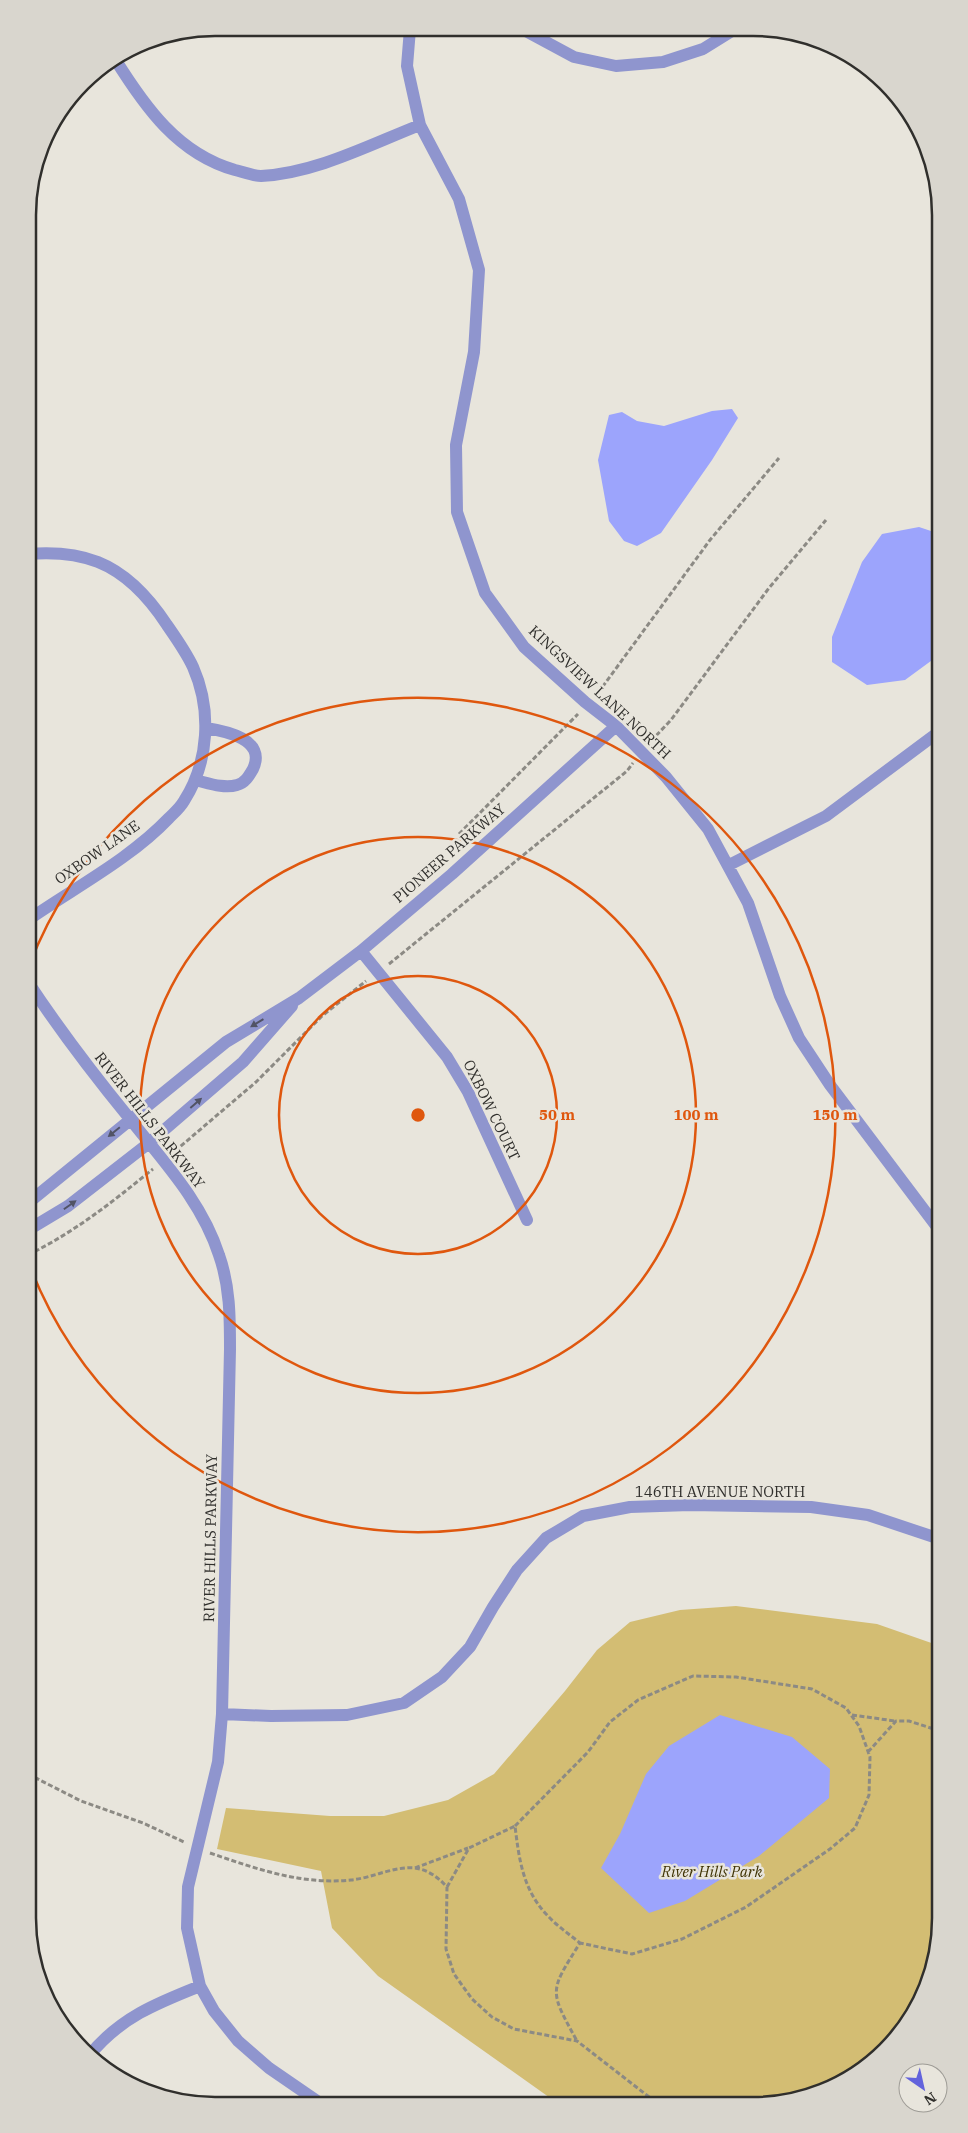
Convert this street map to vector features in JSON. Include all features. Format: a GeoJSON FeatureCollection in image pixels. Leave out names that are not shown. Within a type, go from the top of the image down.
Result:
{"type":"FeatureCollection","features":[{"type":"Feature","properties":{"kind":"street","name":"KINGSVIEW LANE NORTH"},"geometry":{"type":"LineString","coordinates":[[409,36],[407,66],[420,125],[460,199],[479,270],[474,352],[456,445],[457,512],[485,593],[524,647],[588,704],[616,726],[666,777],[708,829],[748,903],[780,996],[799,1038],[830,1085],[932,1220]]}},
{"type":"Feature","properties":{"kind":"street"},"geometry":{"type":"LineString","coordinates":[[535,36],[574,57],[616,66],[663,62],[703,49],[724,36]]}},
{"type":"Feature","properties":{"kind":"street"},"geometry":{"type":"LineString","coordinates":[[118,65],[139,96],[172,135],[218,165],[259,176],[308,169],[420,125]]}},
{"type":"Feature","properties":{"kind":"street","name":"OXBOW LANE"},"geometry":{"type":"LineString","coordinates":[[36,554],[58,553],[79,556],[116,572],[136,586],[155,607],[192,667],[203,697],[206,728],[203,756],[195,780],[184,802],[140,845],[36,915]]}},
{"type":"Feature","properties":{"kind":"street","name":"PIONEER PARKWAY"},"geometry":{"type":"LineString","coordinates":[[36,1195],[226,1042],[299,998],[361,951],[445,880],[616,726]]}},
{"type":"Feature","properties":{"kind":"street"},"geometry":{"type":"LineString","coordinates":[[195,780],[224,786],[238,785],[248,778],[254,766],[254,753],[247,741],[234,733],[206,728]]}},
{"type":"Feature","properties":{"kind":"street"},"geometry":{"type":"LineString","coordinates":[[729,865],[826,816],[932,737]]}},
{"type":"Feature","properties":{"kind":"street","name":"OXBOW COURT"},"geometry":{"type":"LineString","coordinates":[[361,951],[447,1057],[468,1092],[527,1220]]}},
{"type":"Feature","properties":{"kind":"street","name":"RIVER HILLS PARKWAY"},"geometry":{"type":"LineString","coordinates":[[36,993],[65,1035],[185,1187],[203,1218],[219,1255],[229,1295],[230,1349],[222,1714],[218,1762],[188,1887],[187,1928],[200,1986],[214,2011],[238,2041],[269,2068],[310,2097]]}},
{"type":"Feature","properties":{"kind":"street","name":"PIONEER PARKWAY"},"geometry":{"type":"LineString","coordinates":[[36,1225],[68,1206],[149,1143],[243,1062],[299,998]]}},
{"type":"Feature","properties":{"kind":"street","name":"146TH AVENUE NORTH"},"geometry":{"type":"LineString","coordinates":[[222,1714],[271,1716],[348,1714],[404,1703],[442,1677],[470,1648],[517,1570],[546,1538],[583,1516],[630,1506],[811,1507],[868,1516],[932,1536]]}},
{"type":"Feature","properties":{"kind":"street"},"geometry":{"type":"LineString","coordinates":[[95,2050],[124,2021],[157,2003],[200,1986]]}},
{"type":"Feature","properties":{"kind":"path"},"geometry":{"type":"LineString","coordinates":[[459,834],[602,690],[710,540],[779,458]]}},
{"type":"Feature","properties":{"kind":"path"},"geometry":{"type":"LineString","coordinates":[[36,1250],[67,1235],[88,1221],[164,1160],[256,1082],[322,1016],[378,973],[627,771],[641,752],[671,720],[769,588],[826,520]]}},
{"type":"Feature","properties":{"kind":"path"},"geometry":{"type":"LineString","coordinates":[[415,1868],[469,1848],[515,1826],[588,1752],[610,1722],[638,1700],[693,1676],[736,1677],[812,1689],[846,1708],[859,1726],[870,1757],[869,1795],[855,1828],[830,1849],[746,1907],[682,1939],[632,1954],[580,1943],[547,1915],[529,1889],[520,1863],[515,1826]]}},
{"type":"Feature","properties":{"kind":"path"},"geometry":{"type":"LineString","coordinates":[[851,1715],[909,1721],[932,1728]]}},
{"type":"Feature","properties":{"kind":"path"},"geometry":{"type":"LineString","coordinates":[[868,1752],[896,1721]]}},
{"type":"Feature","properties":{"kind":"path"},"geometry":{"type":"LineString","coordinates":[[36,1778],[81,1800],[143,1823],[186,1844]]}},
{"type":"Feature","properties":{"kind":"path"},"geometry":{"type":"LineString","coordinates":[[469,1848],[447,1887],[446,1949],[454,1974],[472,1999],[492,2018],[514,2029],[577,2042]]}},
{"type":"Feature","properties":{"kind":"path"},"geometry":{"type":"LineString","coordinates":[[218,1856],[272,1874],[329,1882],[353,1880],[404,1868],[415,1868],[426,1871],[439,1879],[447,1887]]}},
{"type":"Feature","properties":{"kind":"path"},"geometry":{"type":"LineString","coordinates":[[580,1943],[558,1978],[555,1994],[563,2015],[577,2042],[649,2097]]}},
{"type":"Feature","properties":{"kind":"green space","name":"River Hills Park"},"geometry":{"type":"Polygon","coordinates":[[[736,1606],[877,1624],[932,1643],[932,1918],[926,1964],[913,1997],[895,2027],[862,2060],[842,2073],[799,2091],[753,2097],[549,2097],[378,1976],[332,1928],[321,1871],[217,1849],[226,1808],[330,1816],[384,1816],[448,1800],[494,1774],[565,1691],[597,1650],[630,1622],[680,1610],[736,1606]]]}},
{"type":"Feature","properties":{"kind":"water"},"geometry":{"type":"Polygon","coordinates":[[[732,409],[738,418],[712,460],[661,533],[637,546],[624,541],[609,521],[598,460],[609,415],[622,412],[637,421],[664,426],[712,411],[732,409]]]}},
{"type":"Feature","properties":{"kind":"water"},"geometry":{"type":"Polygon","coordinates":[[[919,527],[932,531],[932,660],[905,680],[867,685],[832,662],[832,637],[862,562],[882,534],[919,527]]]}},
{"type":"Feature","properties":{"kind":"water"},"geometry":{"type":"Polygon","coordinates":[[[720,1715],[792,1737],[830,1769],[829,1798],[759,1856],[685,1901],[649,1913],[601,1868],[620,1834],[646,1774],[669,1746],[720,1715]]]}}]}
